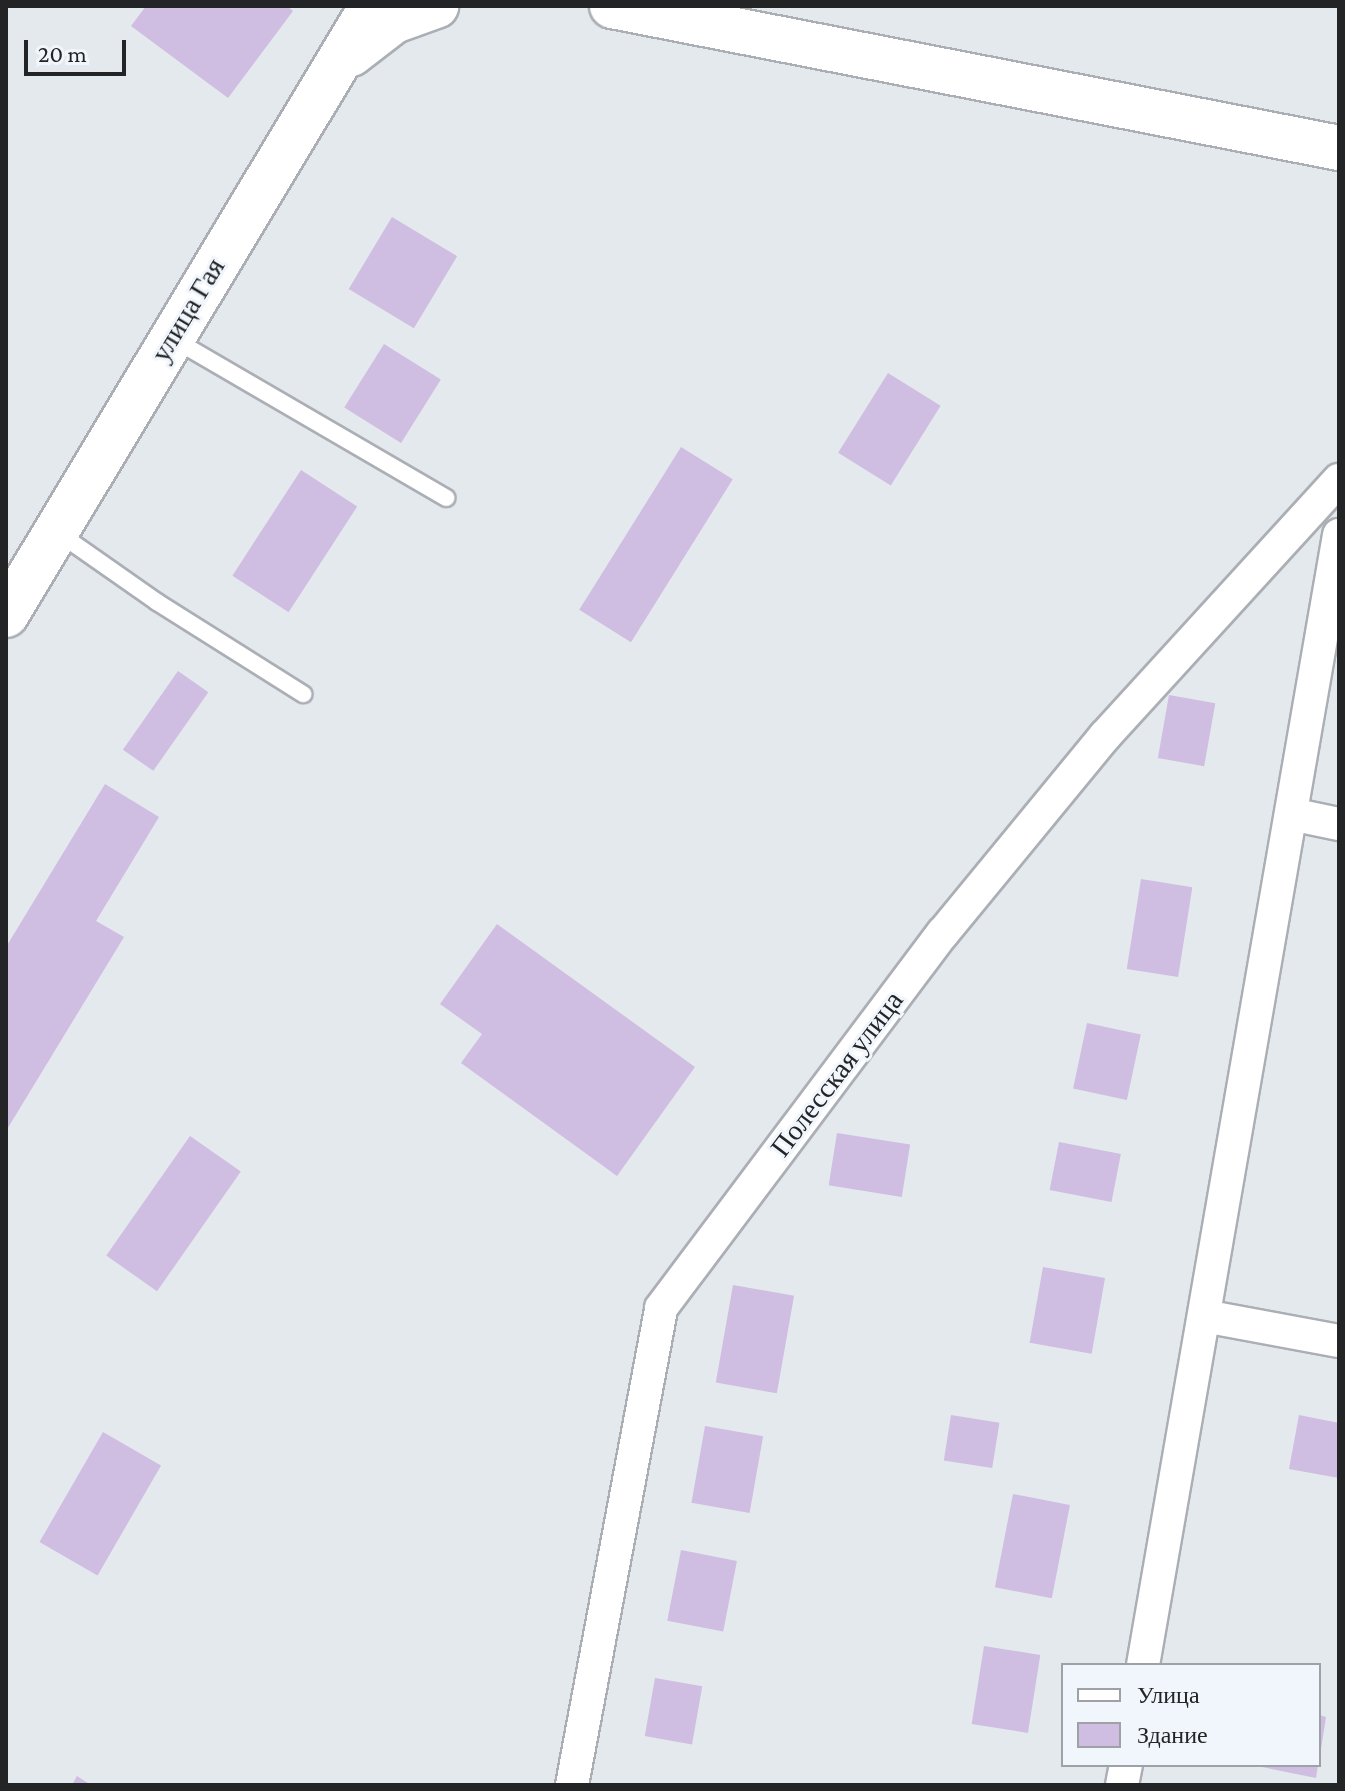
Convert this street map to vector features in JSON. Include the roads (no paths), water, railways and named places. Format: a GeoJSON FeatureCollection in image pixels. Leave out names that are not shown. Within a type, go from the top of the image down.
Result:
{"type":"FeatureCollection","features":[{"type":"Feature","properties":{"kind":"main road","name":"улица Гая"},"geometry":{"type":"LineString","coordinates":[[6,615],[372,6]]}},
{"type":"Feature","properties":{"kind":"main road"},"geometry":{"type":"LineString","coordinates":[[336,65],[394,21],[436,6]]}},
{"type":"Feature","properties":{"kind":"main road"},"geometry":{"type":"LineString","coordinates":[[612,6],[1339,148]]}},
{"type":"Feature","properties":{"kind":"street","name":"Полесская улица"},"geometry":{"type":"LineString","coordinates":[[572,1785],[661,1308],[943,933],[1105,736],[1339,480]]}},
{"type":"Feature","properties":{"kind":"street"},"geometry":{"type":"LineString","coordinates":[[1143,1663],[1339,535]]}},
{"type":"Feature","properties":{"kind":"street"},"geometry":{"type":"LineString","coordinates":[[1291,814],[1339,824]]}},
{"type":"Feature","properties":{"kind":"street"},"geometry":{"type":"LineString","coordinates":[[1204,1316],[1339,1341]]}},
{"type":"Feature","properties":{"kind":"lane"},"geometry":{"type":"LineString","coordinates":[[171,337],[446,498]]}},
{"type":"Feature","properties":{"kind":"lane"},"geometry":{"type":"LineString","coordinates":[[56,531],[157,602],[303,694]]}}]}
